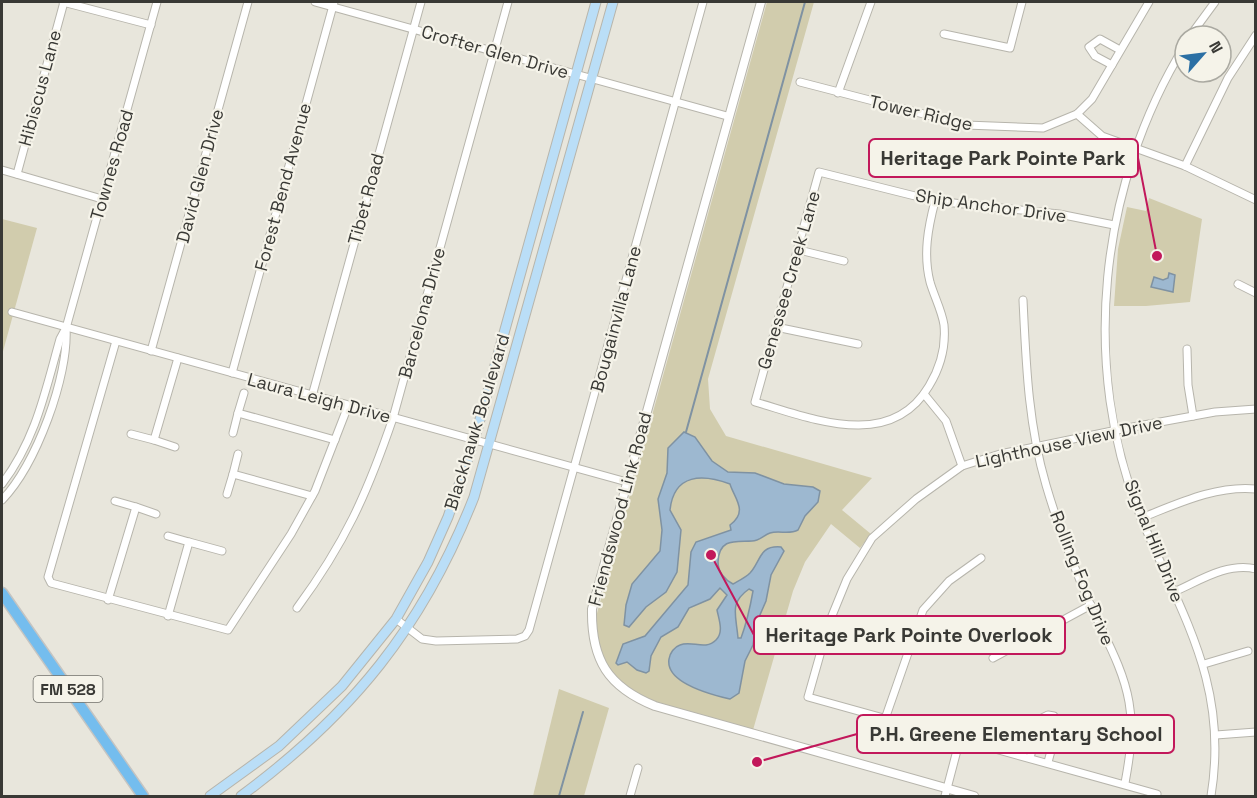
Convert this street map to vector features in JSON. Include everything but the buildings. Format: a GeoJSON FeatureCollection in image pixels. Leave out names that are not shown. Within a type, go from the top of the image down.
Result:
{"type":"FeatureCollection","features":[{"type":"Feature","properties":{"kind":"main road","name":"Blackhawk Boulevard"},"geometry":{"type":"LineString","coordinates":[[210,796],[279,746],[323,706],[396,619],[428,562],[448,517],[474,441],[596,2]]}},
{"type":"Feature","properties":{"kind":"main road","name":"Blackhawk Boulevard"},"geometry":{"type":"LineString","coordinates":[[240,796],[288,760],[334,717],[383,663],[407,629],[456,543],[474,497],[613,2]]}},
{"type":"Feature","properties":{"kind":"main road"},"geometry":{"type":"LineString","coordinates":[[544,187],[560,191]]}},
{"type":"Feature","properties":{"kind":"main road"},"geometry":{"type":"LineString","coordinates":[[521,272],[536,277]]}},
{"type":"Feature","properties":{"kind":"main road","name":"FM 528"},"geometry":{"type":"LineString","coordinates":[[2,592],[143,796]]}},
{"type":"Feature","properties":{"kind":"main road"},"geometry":{"type":"LineString","coordinates":[[323,706],[334,717]]}},
{"type":"Feature","properties":{"kind":"main road"},"geometry":{"type":"LineString","coordinates":[[230,782],[240,796]]}},
{"type":"Feature","properties":{"kind":"street"},"geometry":{"type":"LineString","coordinates":[[64,2],[151,25]]}},
{"type":"Feature","properties":{"kind":"street","name":"Hibiscus Lane"},"geometry":{"type":"LineString","coordinates":[[17,174],[64,2]]}},
{"type":"Feature","properties":{"kind":"street","name":"Townes Road"},"geometry":{"type":"LineString","coordinates":[[2,484],[16,465],[32,436],[60,339],[66,328],[158,2]]}},
{"type":"Feature","properties":{"kind":"street","name":"David Glen Drive"},"geometry":{"type":"LineString","coordinates":[[151,351],[248,2]]}},
{"type":"Feature","properties":{"kind":"street","name":"Crofter Glen Drive"},"geometry":{"type":"LineString","coordinates":[[315,2],[333,4],[728,116]]}},
{"type":"Feature","properties":{"kind":"street","name":"Tibet Road"},"geometry":{"type":"LineString","coordinates":[[312,396],[421,2]]}},
{"type":"Feature","properties":{"kind":"street","name":"Barcelona Drive"},"geometry":{"type":"LineString","coordinates":[[297,608],[328,567],[347,535],[372,480],[393,418],[508,2]]}},
{"type":"Feature","properties":{"kind":"street","name":"Bougainvilla Lane"},"geometry":{"type":"LineString","coordinates":[[407,629],[422,639],[436,641],[510,640],[525,636],[529,630],[703,2]]}},
{"type":"Feature","properties":{"kind":"street","name":"Friendswood Link Road"},"geometry":{"type":"LineString","coordinates":[[761,2],[592,609],[593,640],[605,671],[615,683],[631,696],[655,706],[946,793],[974,796]]}},
{"type":"Feature","properties":{"kind":"street"},"geometry":{"type":"LineString","coordinates":[[838,93],[871,2]]}},
{"type":"Feature","properties":{"kind":"street"},"geometry":{"type":"LineString","coordinates":[[944,34],[1010,48],[1022,2]]}},
{"type":"Feature","properties":{"kind":"street"},"geometry":{"type":"LineString","coordinates":[[1149,2],[1101,87],[1077,114],[1102,136],[1185,166],[1256,200]]}},
{"type":"Feature","properties":{"kind":"street"},"geometry":{"type":"LineString","coordinates":[[1199,24],[1215,2]]}},
{"type":"Feature","properties":{"kind":"street","name":"Forest Bend Avenue"},"geometry":{"type":"LineString","coordinates":[[232,374],[333,4]]}},
{"type":"Feature","properties":{"kind":"street"},"geometry":{"type":"LineString","coordinates":[[1185,166],[1228,78],[1256,35]]}},
{"type":"Feature","properties":{"kind":"street"},"geometry":{"type":"LineString","coordinates":[[1112,65],[1095,56],[1089,46],[1100,39],[1120,50]]}},
{"type":"Feature","properties":{"kind":"street","name":"Signal Hill Drive"},"geometry":{"type":"LineString","coordinates":[[1173,67],[1160,90],[1135,148],[1114,225],[1108,275],[1106,348],[1116,430],[1141,518],[1204,664],[1210,687],[1216,735],[1211,796]]}},
{"type":"Feature","properties":{"kind":"street","name":"Tower Ridge"},"geometry":{"type":"LineString","coordinates":[[800,81],[838,93],[985,128],[1043,128],[1077,114]]}},
{"type":"Feature","properties":{"kind":"street"},"geometry":{"type":"LineString","coordinates":[[2,170],[102,199]]}},
{"type":"Feature","properties":{"kind":"street","name":"Genessee Creek Lane"},"geometry":{"type":"LineString","coordinates":[[833,176],[819,172],[755,402],[834,424],[866,426],[896,416],[924,394]]}},
{"type":"Feature","properties":{"kind":"street","name":"Ship Anchor Drive"},"geometry":{"type":"LineString","coordinates":[[833,176],[935,201],[1059,214],[1114,225]]}},
{"type":"Feature","properties":{"kind":"street"},"geometry":{"type":"LineString","coordinates":[[935,201],[926,247],[930,280],[944,325],[944,346],[935,377],[924,394],[946,421],[962,466]]}},
{"type":"Feature","properties":{"kind":"street"},"geometry":{"type":"LineString","coordinates":[[799,250],[844,261]]}},
{"type":"Feature","properties":{"kind":"street"},"geometry":{"type":"LineString","coordinates":[[1238,284],[1256,293]]}},
{"type":"Feature","properties":{"kind":"street","name":"Rolling Fog Drive"},"geometry":{"type":"LineString","coordinates":[[1023,300],[1028,392],[1036,447],[1059,526],[1091,605],[1118,663],[1129,703],[1131,751],[1125,783]]}},
{"type":"Feature","properties":{"kind":"street","name":"Laura Leigh Drive"},"geometry":{"type":"LineString","coordinates":[[12,312],[575,470],[627,482]]}},
{"type":"Feature","properties":{"kind":"street"},"geometry":{"type":"LineString","coordinates":[[776,327],[858,344]]}},
{"type":"Feature","properties":{"kind":"street","name":"Townes Road"},"geometry":{"type":"LineString","coordinates":[[2,500],[24,471],[40,441],[67,347],[66,328]]}},
{"type":"Feature","properties":{"kind":"street"},"geometry":{"type":"LineString","coordinates":[[116,341],[48,577],[51,584],[108,600],[228,630],[312,496],[348,406]]}},
{"type":"Feature","properties":{"kind":"street"},"geometry":{"type":"LineString","coordinates":[[1187,349],[1188,385],[1193,416]]}},
{"type":"Feature","properties":{"kind":"street"},"geometry":{"type":"LineString","coordinates":[[154,440],[178,358]]}},
{"type":"Feature","properties":{"kind":"street"},"geometry":{"type":"LineString","coordinates":[[233,433],[244,393]]}},
{"type":"Feature","properties":{"kind":"street","name":"Lighthouse View Drive"},"geometry":{"type":"LineString","coordinates":[[885,718],[808,697],[829,623],[847,579],[872,538],[916,499],[962,466],[1000,454],[1193,416],[1256,409]]}},
{"type":"Feature","properties":{"kind":"street"},"geometry":{"type":"LineString","coordinates":[[238,413],[335,440]]}},
{"type":"Feature","properties":{"kind":"street"},"geometry":{"type":"LineString","coordinates":[[132,434],[175,447]]}},
{"type":"Feature","properties":{"kind":"street"},"geometry":{"type":"LineString","coordinates":[[227,494],[238,454]]}},
{"type":"Feature","properties":{"kind":"street"},"geometry":{"type":"LineString","coordinates":[[233,474],[312,496]]}},
{"type":"Feature","properties":{"kind":"street"},"geometry":{"type":"LineString","coordinates":[[1141,518],[1200,496],[1234,489],[1256,489]]}},
{"type":"Feature","properties":{"kind":"street"},"geometry":{"type":"LineString","coordinates":[[115,501],[156,514]]}},
{"type":"Feature","properties":{"kind":"street"},"geometry":{"type":"LineString","coordinates":[[108,600],[136,507]]}},
{"type":"Feature","properties":{"kind":"street"},"geometry":{"type":"LineString","coordinates":[[168,536],[222,551]]}},
{"type":"Feature","properties":{"kind":"street"},"geometry":{"type":"LineString","coordinates":[[168,616],[189,542]]}},
{"type":"Feature","properties":{"kind":"street"},"geometry":{"type":"LineString","coordinates":[[981,558],[949,581],[923,610],[885,718],[1125,783],[1157,794]]}},
{"type":"Feature","properties":{"kind":"street"},"geometry":{"type":"LineString","coordinates":[[1174,592],[1215,573],[1231,569],[1256,569]]}},
{"type":"Feature","properties":{"kind":"street"},"geometry":{"type":"LineString","coordinates":[[993,658],[1091,605]]}},
{"type":"Feature","properties":{"kind":"street"},"geometry":{"type":"LineString","coordinates":[[396,619],[407,629]]}},
{"type":"Feature","properties":{"kind":"street"},"geometry":{"type":"LineString","coordinates":[[1204,664],[1248,651]]}},
{"type":"Feature","properties":{"kind":"street"},"geometry":{"type":"LineString","coordinates":[[1030,758],[1040,719],[1048,715],[1054,716],[1058,725],[1048,762]]}},
{"type":"Feature","properties":{"kind":"street"},"geometry":{"type":"LineString","coordinates":[[1216,735],[1256,732]]}},
{"type":"Feature","properties":{"kind":"street"},"geometry":{"type":"LineString","coordinates":[[946,793],[960,739]]}},
{"type":"Feature","properties":{"kind":"street"},"geometry":{"type":"LineString","coordinates":[[630,796],[638,768]]}},
{"type":"Feature","properties":{"kind":"shaded area"},"geometry":{"type":"Polygon","coordinates":[[[767,2],[814,2],[708,379],[710,409],[726,436],[872,478],[842,510],[871,534],[860,548],[831,524],[805,562],[793,591],[753,730],[674,709],[636,692],[620,681],[609,668],[601,652],[594,624],[767,2]]]}},
{"type":"Feature","properties":{"kind":"shaded area"},"geometry":{"type":"Polygon","coordinates":[[[1149,198],[1202,219],[1190,302],[1114,306],[1118,249],[1127,207],[1146,211],[1149,198]]]}},
{"type":"Feature","properties":{"kind":"shaded area"},"geometry":{"type":"Polygon","coordinates":[[[2,219],[37,228],[2,355],[2,219]]]}},
{"type":"Feature","properties":{"kind":"shaded area"},"geometry":{"type":"Polygon","coordinates":[[[559,689],[609,708],[584,796],[533,796],[559,689]]]}},
{"type":"Feature","properties":{"kind":"water"},"geometry":{"type":"Polygon","coordinates":[[[1169,273],[1175,275],[1173,292],[1151,287],[1154,277],[1163,280],[1168,278],[1169,273]]]}},
{"type":"Feature","properties":{"kind":"water"},"geometry":{"type":"Polygon","coordinates":[[[684,432],[695,437],[712,461],[728,472],[755,473],[784,484],[813,487],[820,491],[818,502],[805,516],[798,530],[770,533],[755,541],[730,542],[722,548],[719,554],[718,566],[725,578],[733,584],[750,573],[764,551],[781,547],[784,551],[771,575],[766,601],[756,624],[753,645],[745,661],[739,693],[730,699],[702,691],[682,681],[674,675],[669,659],[673,650],[678,646],[707,645],[716,640],[720,633],[717,610],[727,595],[720,588],[710,599],[689,608],[678,627],[661,637],[651,656],[649,671],[646,673],[637,670],[627,662],[618,665],[616,663],[623,644],[645,636],[688,585],[691,552],[696,542],[731,530],[730,525],[739,515],[739,504],[730,484],[700,478],[691,479],[677,489],[670,510],[681,530],[677,572],[666,592],[646,607],[629,627],[624,625],[626,605],[632,584],[660,551],[662,530],[658,499],[667,473],[668,448],[684,432]],[[749,589],[736,604],[738,638],[741,638],[745,626],[753,591],[749,589]]]}},
{"type":"Feature","properties":{"kind":"waterway"},"geometry":{"type":"LineString","coordinates":[[686,432],[805,2]]}},
{"type":"Feature","properties":{"kind":"waterway"},"geometry":{"type":"LineString","coordinates":[[559,796],[583,712]]}},
{"type":"Feature","properties":{"kind":"place","name":"Heritage Park Pointe Park"},"geometry":{"type":"Point","coordinates":[1157,256]}},
{"type":"Feature","properties":{"kind":"place","name":"Heritage Park Pointe Overlook"},"geometry":{"type":"Point","coordinates":[711,555]}},
{"type":"Feature","properties":{"kind":"place","name":"P.H. Greene Elementary School"},"geometry":{"type":"Point","coordinates":[757,762]}}]}
